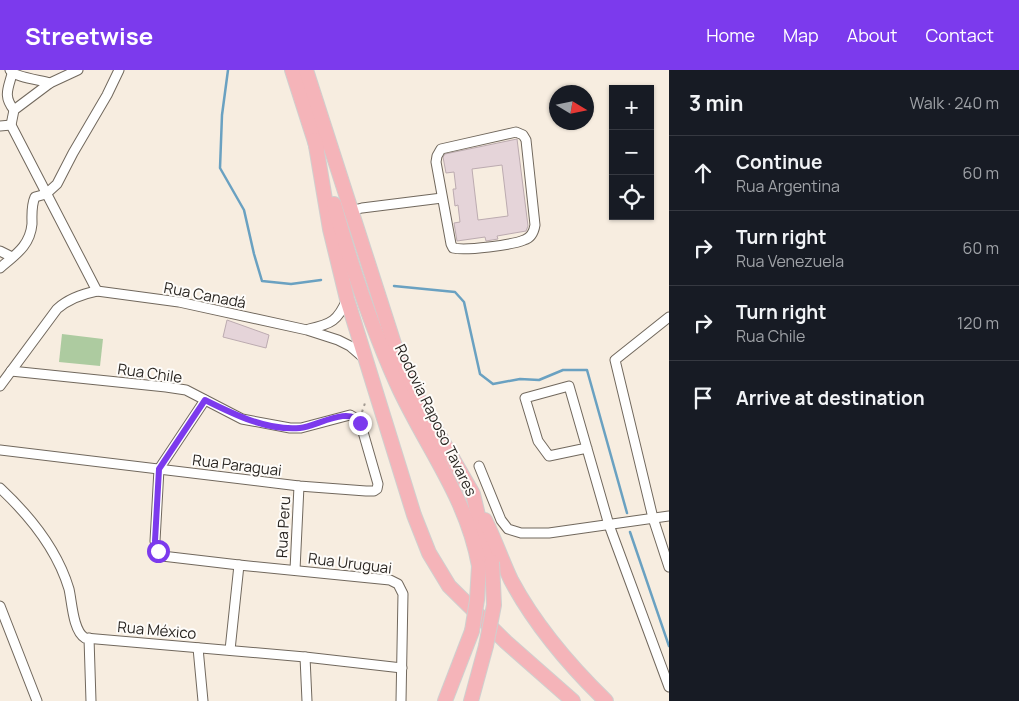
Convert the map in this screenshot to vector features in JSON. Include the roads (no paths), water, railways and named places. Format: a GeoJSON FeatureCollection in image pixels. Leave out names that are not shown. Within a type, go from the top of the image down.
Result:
{"type":"FeatureCollection","features":[{"type":"Feature","properties":{"kind":"highway","name":"Rodovia Raposo Tavares"},"geometry":{"type":"LineString","coordinates":[[292,70],[369,316],[396,383],[454,490],[476,548],[485,564],[494,604],[486,646],[471,701]]}},
{"type":"Feature","properties":{"kind":"highway","name":"Rodovia Raposo Tavares"},"geometry":{"type":"LineString","coordinates":[[306,70],[396,353],[420,402],[472,494],[486,549],[485,564],[472,631],[446,701]]}},
{"type":"Feature","properties":{"kind":"highway"},"geometry":{"type":"LineString","coordinates":[[315,140],[330,229],[347,299],[414,515],[429,552],[449,586],[487,625],[573,701]]}},
{"type":"Feature","properties":{"kind":"highway"},"geometry":{"type":"LineString","coordinates":[[472,494],[511,579],[526,606],[583,679],[606,701]]}},
{"type":"Feature","properties":{"kind":"street"},"geometry":{"type":"LineString","coordinates":[[0,386],[63,303],[97,291],[11,125],[14,110],[50,83],[78,70]]}},
{"type":"Feature","properties":{"kind":"street"},"geometry":{"type":"LineString","coordinates":[[0,268],[24,248],[30,236],[31,211],[35,196],[46,194],[57,184],[107,96],[118,70]]}},
{"type":"Feature","properties":{"kind":"street"},"geometry":{"type":"LineString","coordinates":[[14,110],[8,103],[6,94],[11,72],[19,76],[50,83]]}},
{"type":"Feature","properties":{"kind":"street"},"geometry":{"type":"LineString","coordinates":[[0,126],[11,125]]}},
{"type":"Feature","properties":{"kind":"street"},"geometry":{"type":"LineString","coordinates":[[516,132],[523,135],[526,140],[536,225],[532,235],[526,240],[466,250],[453,248],[450,244],[442,198],[436,162],[441,149],[516,132]]}},
{"type":"Feature","properties":{"kind":"street"},"geometry":{"type":"LineString","coordinates":[[350,211],[442,198]]}},
{"type":"Feature","properties":{"kind":"street"},"geometry":{"type":"LineString","coordinates":[[0,251],[12,258]]}},
{"type":"Feature","properties":{"kind":"street","name":"Rua Canadá"},"geometry":{"type":"LineString","coordinates":[[97,291],[179,302],[307,330],[350,346],[366,360]]}},
{"type":"Feature","properties":{"kind":"street"},"geometry":{"type":"LineString","coordinates":[[307,330],[325,326],[331,322],[342,312],[347,299]]}},
{"type":"Feature","properties":{"kind":"street"},"geometry":{"type":"LineString","coordinates":[[669,316],[615,360],[653,518],[669,567]]}},
{"type":"Feature","properties":{"kind":"street","name":"Rua Chile"},"geometry":{"type":"LineString","coordinates":[[11,371],[186,390],[242,419],[283,427],[301,428],[345,416],[354,417],[360,423],[378,484]]}},
{"type":"Feature","properties":{"kind":"street"},"geometry":{"type":"LineString","coordinates":[[587,448],[549,456],[538,441],[525,398],[569,386],[587,448],[609,525],[669,687]]}},
{"type":"Feature","properties":{"kind":"street"},"geometry":{"type":"LineString","coordinates":[[159,469],[205,400]]}},
{"type":"Feature","properties":{"kind":"street","name":"Rua Paraguai"},"geometry":{"type":"LineString","coordinates":[[0,450],[299,486],[374,491],[377,489],[378,484]]}},
{"type":"Feature","properties":{"kind":"street"},"geometry":{"type":"LineString","coordinates":[[479,466],[501,520],[508,529],[521,534],[548,533],[669,516]]}},
{"type":"Feature","properties":{"kind":"street","name":"Rua Uruguai"},"geometry":{"type":"LineString","coordinates":[[159,469],[155,541],[162,556],[390,580],[398,584],[403,594],[401,701]]}},
{"type":"Feature","properties":{"kind":"street","name":"Rua Peru"},"geometry":{"type":"LineString","coordinates":[[295,570],[299,486]]}},
{"type":"Feature","properties":{"kind":"street"},"geometry":{"type":"LineString","coordinates":[[0,488],[22,509],[37,528],[59,565],[68,588],[78,632],[81,636],[89,638],[91,701]]}},
{"type":"Feature","properties":{"kind":"street"},"geometry":{"type":"LineString","coordinates":[[230,650],[239,565]]}},
{"type":"Feature","properties":{"kind":"street"},"geometry":{"type":"LineString","coordinates":[[0,606],[37,701]]}},
{"type":"Feature","properties":{"kind":"street","name":"Rua México"},"geometry":{"type":"LineString","coordinates":[[89,638],[305,657],[402,668]]}},
{"type":"Feature","properties":{"kind":"street"},"geometry":{"type":"LineString","coordinates":[[198,648],[203,701]]}},
{"type":"Feature","properties":{"kind":"street"},"geometry":{"type":"LineString","coordinates":[[305,657],[307,701]]}},
{"type":"Feature","properties":{"kind":"waterway"},"geometry":{"type":"LineString","coordinates":[[228,70],[222,115],[220,168],[244,210],[262,281],[291,284],[321,280]]}},
{"type":"Feature","properties":{"kind":"waterway"},"geometry":{"type":"LineString","coordinates":[[394,286],[455,292],[464,302],[480,374],[493,384],[520,379],[539,380],[563,370],[587,370],[627,513]]}},
{"type":"Feature","properties":{"kind":"waterway"},"geometry":{"type":"LineString","coordinates":[[630,532],[669,646]]}}]}
